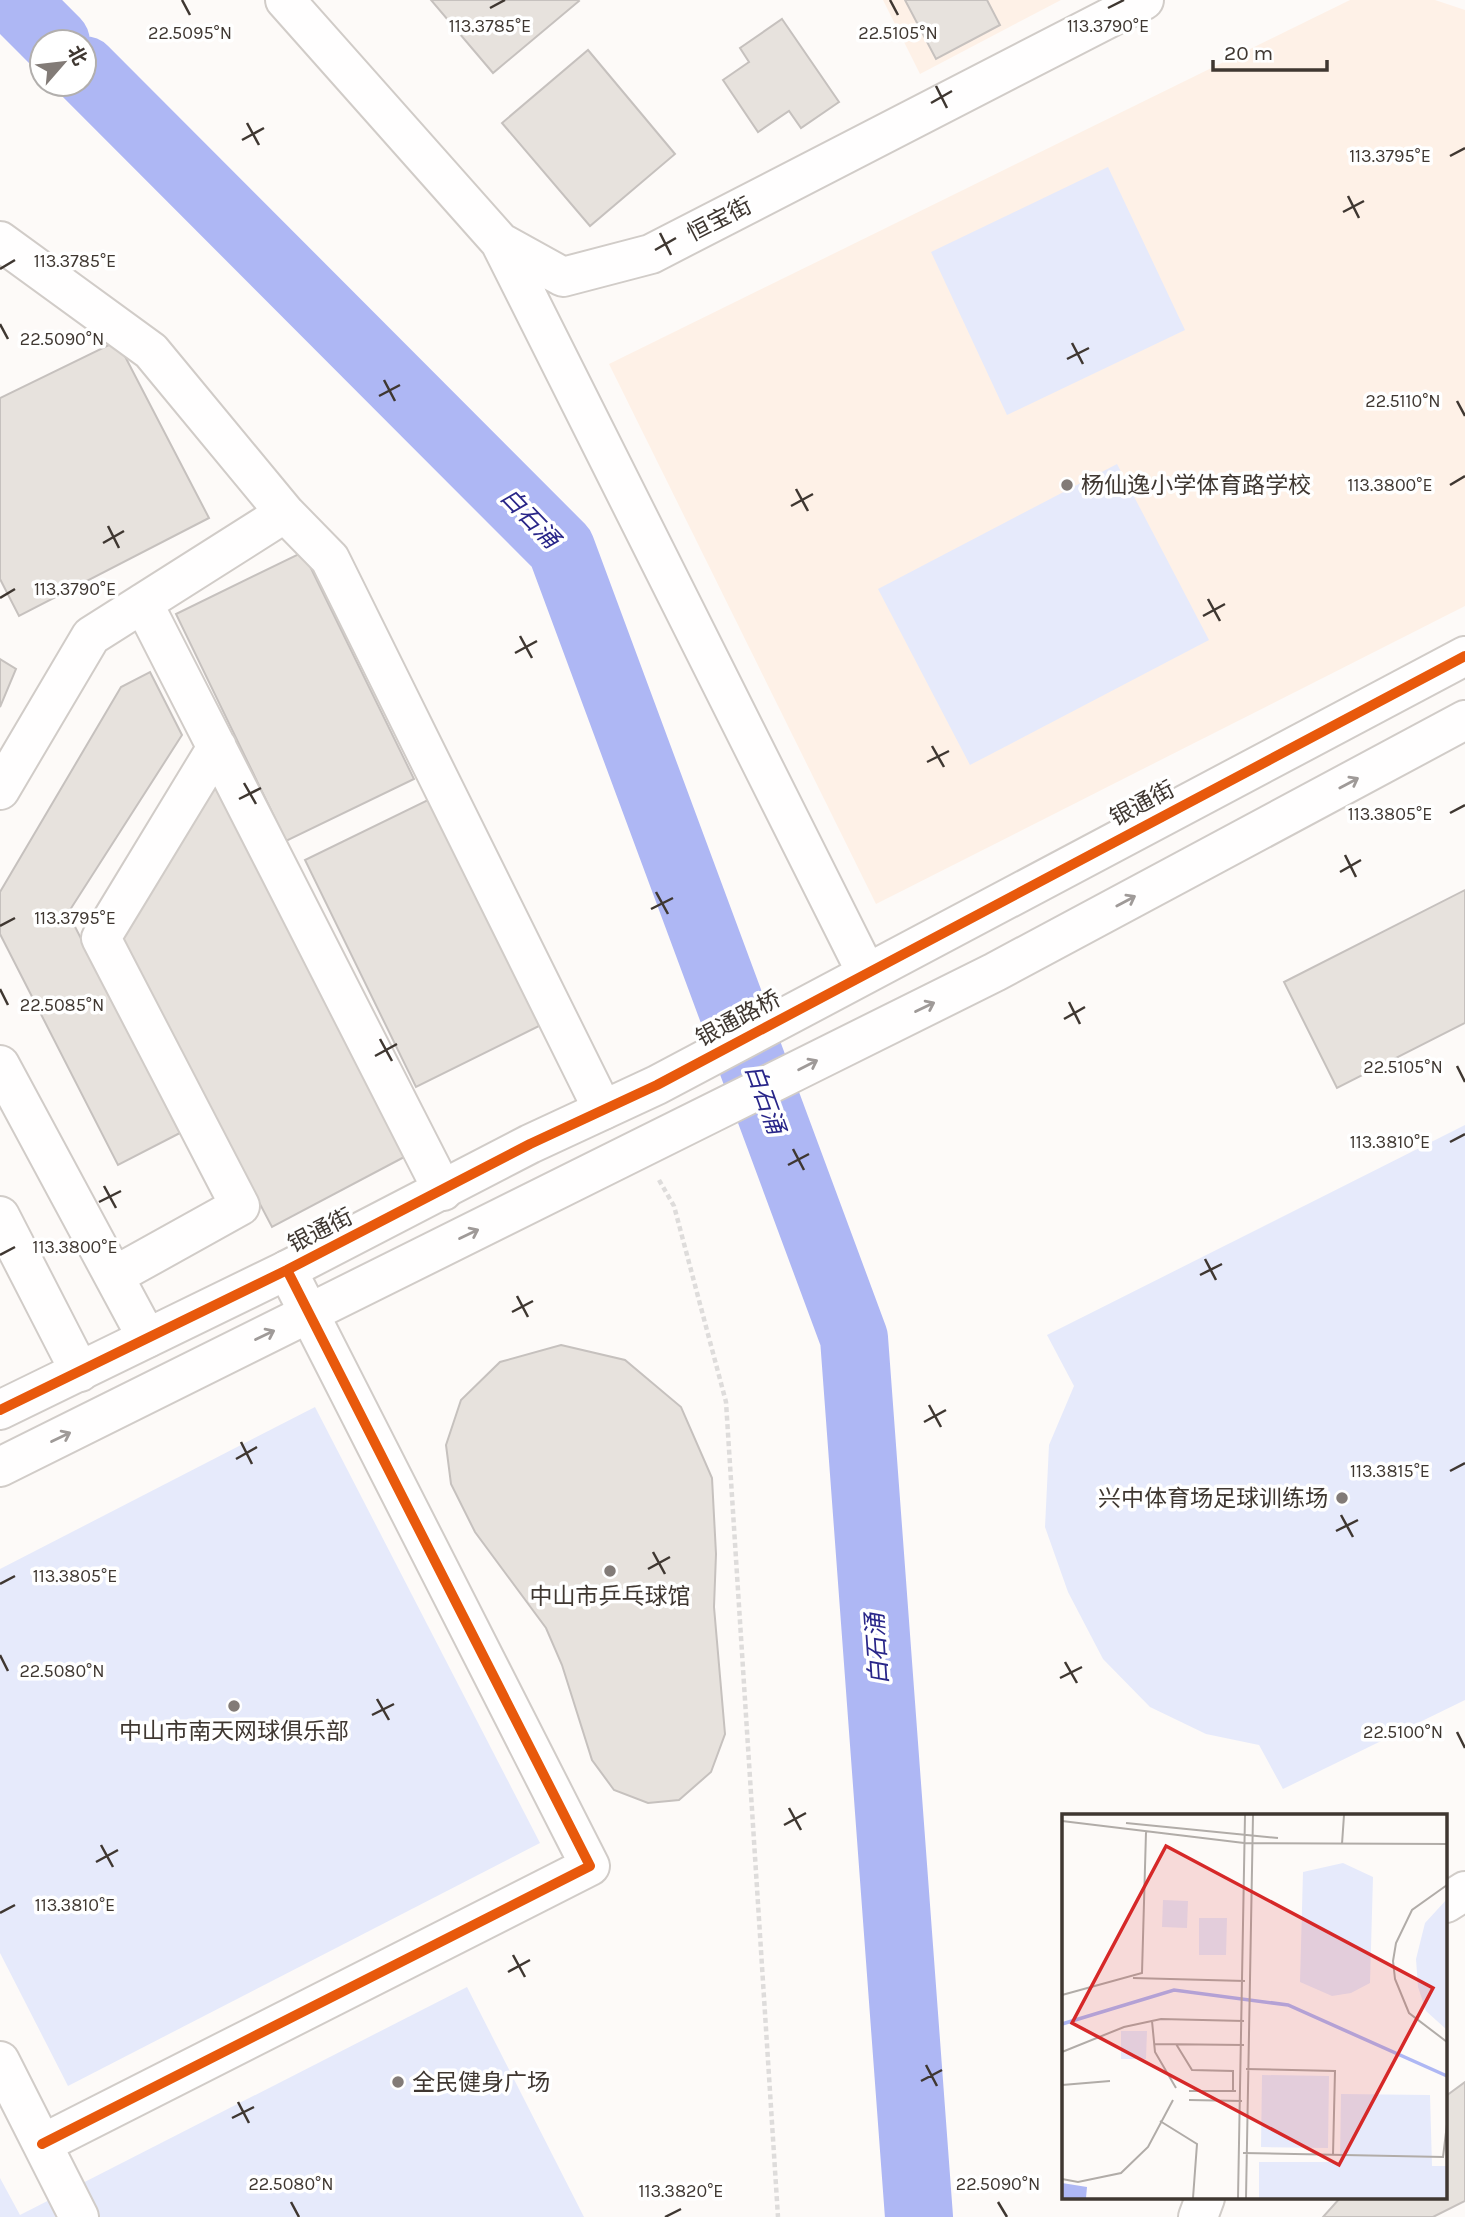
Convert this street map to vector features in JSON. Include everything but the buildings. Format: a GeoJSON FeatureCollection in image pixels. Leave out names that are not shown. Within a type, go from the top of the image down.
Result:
{"type":"FeatureCollection","features":[{"type":"Feature","properties":{"kind":"street","name":"恒宝街"},"geometry":{"type":"LineString","coordinates":[[285,0],[500,242],[564,277],[651,254],[1144,0]]}},
{"type":"Feature","properties":{"kind":"street"},"geometry":{"type":"LineString","coordinates":[[0,241],[150,351],[285,513],[330,559],[603,1110]]}},
{"type":"Feature","properties":{"kind":"street"},"geometry":{"type":"LineString","coordinates":[[500,242],[853,981]]}},
{"type":"Feature","properties":{"kind":"street"},"geometry":{"type":"LineString","coordinates":[[0,790],[91,636],[285,513]]}},
{"type":"Feature","properties":{"kind":"street"},"geometry":{"type":"LineString","coordinates":[[144,603],[443,1191]]}},
{"type":"Feature","properties":{"kind":"street","name":"银通街"},"geometry":{"type":"LineString","coordinates":[[853,981],[1465,656]]}},
{"type":"Feature","properties":{"kind":"street"},"geometry":{"type":"LineString","coordinates":[[0,1467],[995,972],[1465,720]]}},
{"type":"Feature","properties":{"kind":"street"},"geometry":{"type":"LineString","coordinates":[[114,1276],[240,1206],[101,938],[217,747]]}},
{"type":"Feature","properties":{"kind":"street","name":"银通路桥"},"geometry":{"type":"LineString","coordinates":[[657,1085],[853,981]]}},
{"type":"Feature","properties":{"kind":"street"},"geometry":{"type":"LineString","coordinates":[[0,1065],[147,1339]]}},
{"type":"Feature","properties":{"kind":"street","name":"银通街"},"geometry":{"type":"LineString","coordinates":[[0,1410],[287,1270],[530,1144],[657,1085]]}},
{"type":"Feature","properties":{"kind":"street"},"geometry":{"type":"LineString","coordinates":[[0,1216],[80,1372]]}},
{"type":"Feature","properties":{"kind":"street"},"geometry":{"type":"LineString","coordinates":[[42,2144],[590,1866],[287,1270]]}},
{"type":"Feature","properties":{"kind":"street"},"geometry":{"type":"LineString","coordinates":[[1448,1902],[1465,1891]]}},
{"type":"Feature","properties":{"kind":"street"},"geometry":{"type":"LineString","coordinates":[[0,2061],[79,2217]]}},
{"type":"Feature","properties":{"kind":"street"},"geometry":{"type":"LineString","coordinates":[[1198,2217],[1204,2200]]}},
{"type":"Feature","properties":{"kind":"path"},"geometry":{"type":"LineString","coordinates":[[640,1149],[674,1206],[726,1402],[779,2217]]}},
{"type":"Feature","properties":{"kind":"shaded area"},"geometry":{"type":"Polygon","coordinates":[[[883,0],[1061,0],[920,74],[883,0]]]}},
{"type":"Feature","properties":{"kind":"shaded area","name":"杨仙逸小学体育路学校"},"geometry":{"type":"Polygon","coordinates":[[[1350,0],[1435,0],[1465,10],[1465,606],[876,904],[609,364],[1350,0]]]}},
{"type":"Feature","properties":{"kind":"shaded area"},"geometry":{"type":"Polygon","coordinates":[[[1108,167],[1185,330],[1007,415],[931,252],[1108,167]]]}},
{"type":"Feature","properties":{"kind":"shaded area"},"geometry":{"type":"Polygon","coordinates":[[[1117,464],[1209,640],[970,765],[878,589],[1117,464]]]}},
{"type":"Feature","properties":{"kind":"shaded area"},"geometry":{"type":"Polygon","coordinates":[[[1465,1125],[1465,1700],[1283,1789],[1259,1745],[1206,1734],[1150,1707],[1103,1659],[1068,1592],[1045,1527],[1049,1445],[1074,1386],[1047,1335],[1465,1125]]]}},
{"type":"Feature","properties":{"kind":"shaded area","name":"中山市南天网球俱乐部"},"geometry":{"type":"Polygon","coordinates":[[[315,1407],[540,1843],[68,2086],[0,1953],[0,1569],[315,1407]]]}},
{"type":"Feature","properties":{"kind":"shaded area","name":"全民健身广场"},"geometry":{"type":"Polygon","coordinates":[[[467,1987],[584,2217],[0,2217],[0,2178],[20,2215],[467,1987]]]}},
{"type":"Feature","properties":{"kind":"waterway","name":"白石涌"},"geometry":{"type":"LineString","coordinates":[[14,0],[42,28]]}},
{"type":"Feature","properties":{"kind":"waterway","name":"白石涌"},"geometry":{"type":"LineString","coordinates":[[98,84],[561,548],[854,1338],[919,2217]]}},
{"type":"Feature","properties":{"kind":"cycle path"},"geometry":{"type":"LineString","coordinates":[[0,1410],[287,1270],[530,1144],[657,1085],[1465,656]]}},
{"type":"Feature","properties":{"kind":"cycle path"},"geometry":{"type":"LineString","coordinates":[[42,2144],[590,1866],[287,1270]]}},
{"type":"Feature","properties":{"kind":"place","name":"杨仙逸小学体育路学校"},"geometry":{"type":"Point","coordinates":[1067,485]}},
{"type":"Feature","properties":{"kind":"place","name":"兴中体育场足球训练场"},"geometry":{"type":"Point","coordinates":[1342,1498]}},
{"type":"Feature","properties":{"kind":"place","name":"中山市乒乓球馆"},"geometry":{"type":"Point","coordinates":[610,1571]}},
{"type":"Feature","properties":{"kind":"place","name":"中山市南天网球俱乐部"},"geometry":{"type":"Point","coordinates":[234,1706]}},
{"type":"Feature","properties":{"kind":"place","name":"全民健身广场"},"geometry":{"type":"Point","coordinates":[398,2082]}}]}
